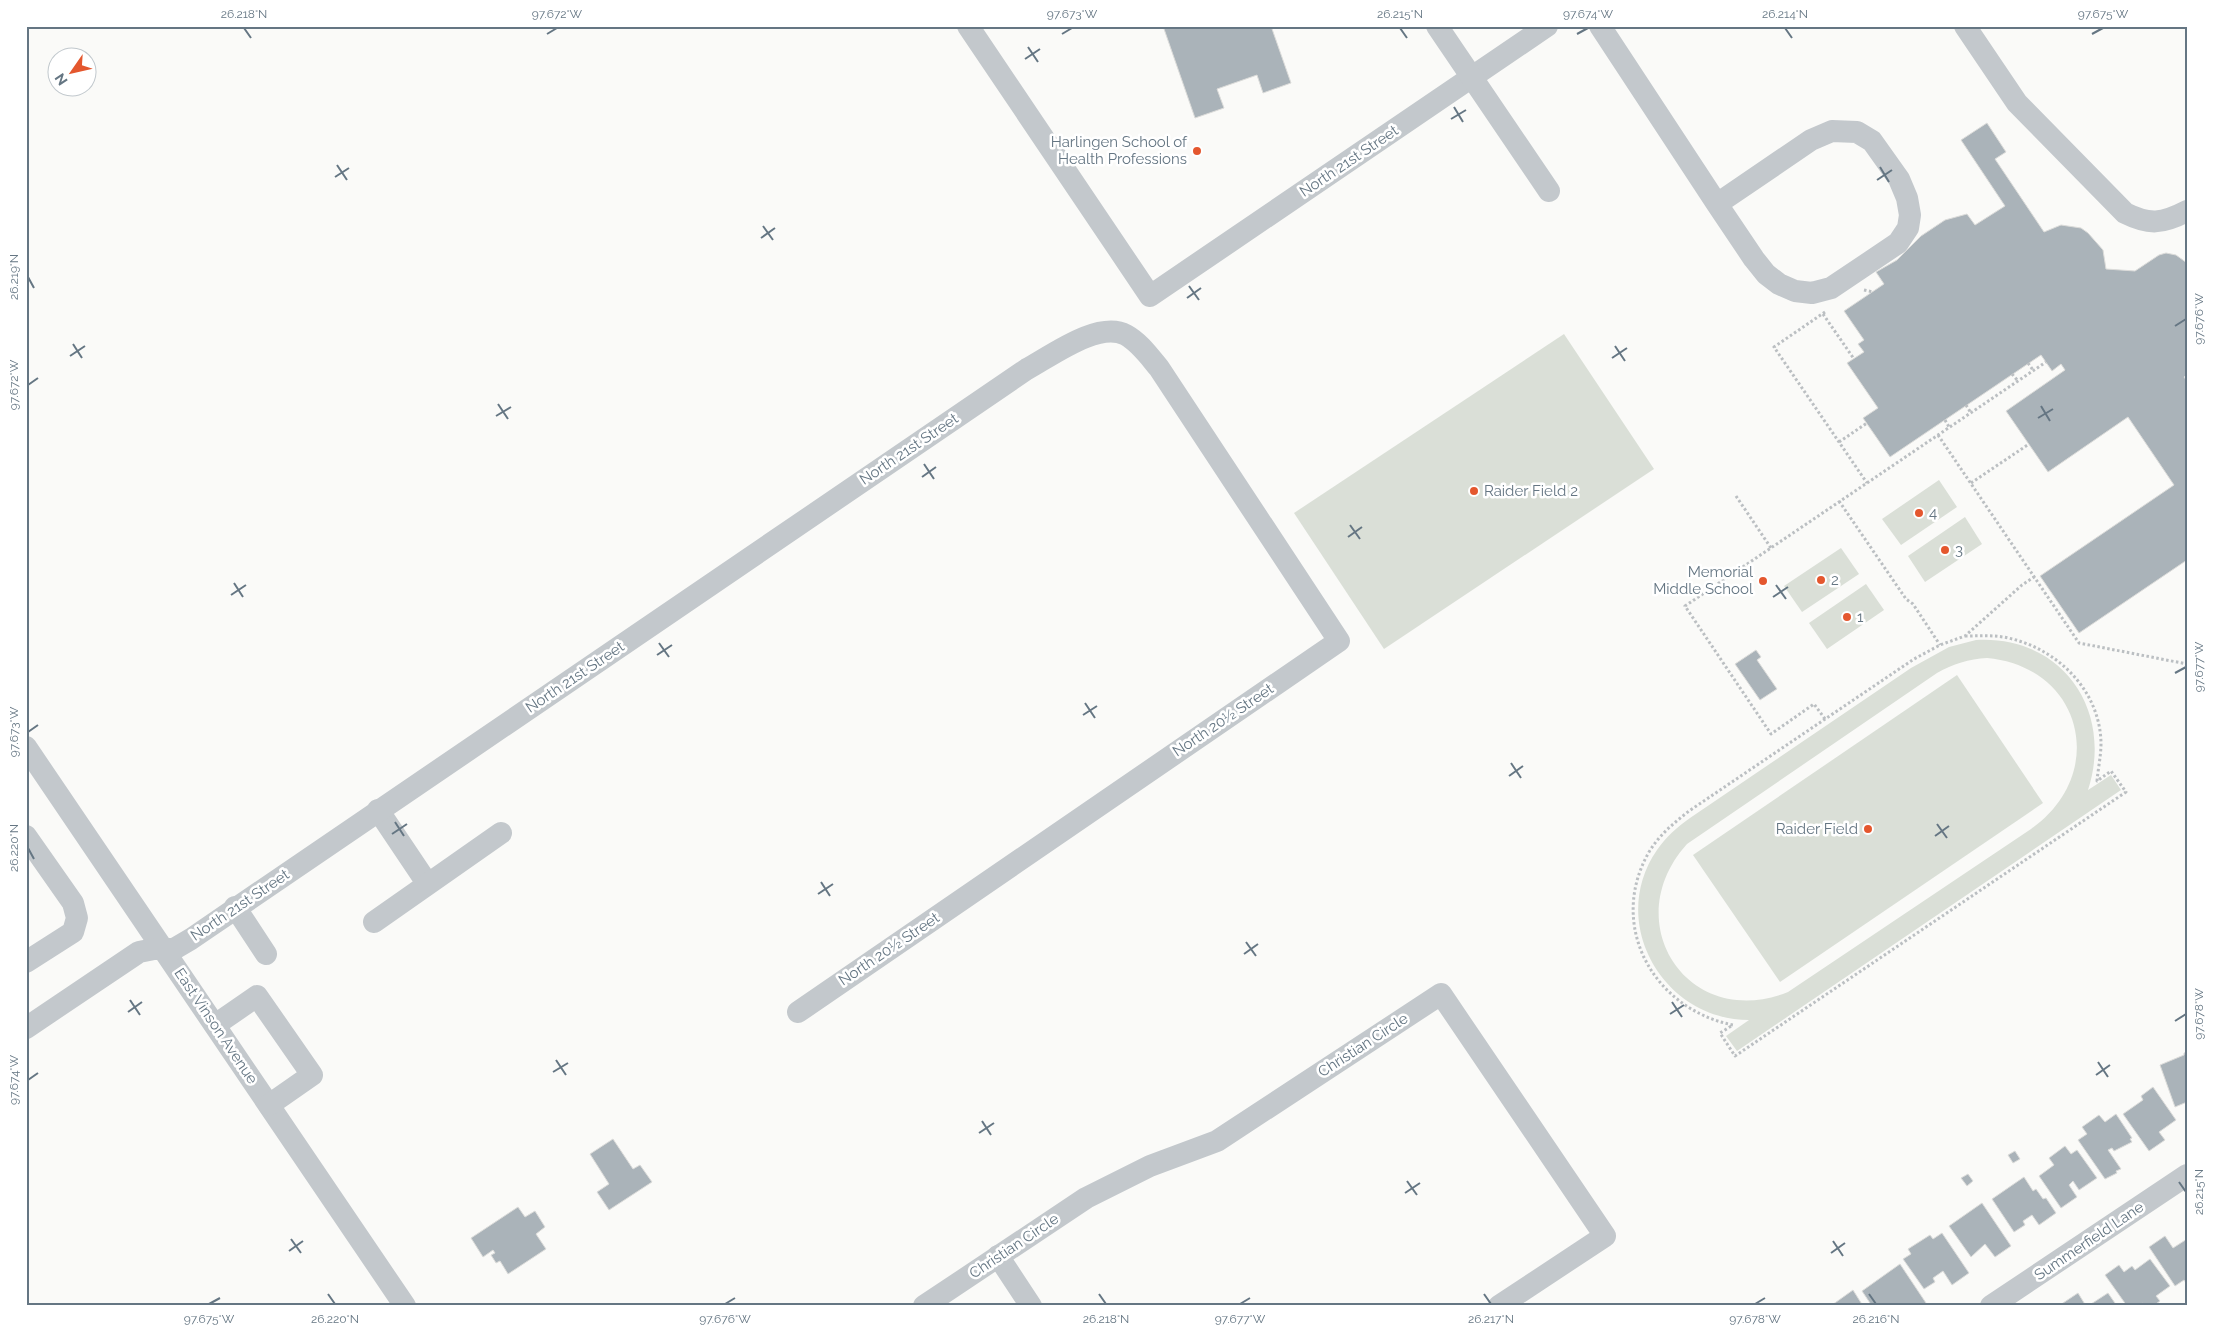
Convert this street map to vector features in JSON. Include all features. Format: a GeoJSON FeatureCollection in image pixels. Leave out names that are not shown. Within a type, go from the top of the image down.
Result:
{"type":"FeatureCollection","features":[{"type":"Feature","properties":{"kind":"street"},"geometry":{"type":"LineString","coordinates":[[1437,26],[1549,191]]}},
{"type":"Feature","properties":{"kind":"street","name":"North 21st Street"},"geometry":{"type":"LineString","coordinates":[[969,27],[1150,296],[1547,26]]}},
{"type":"Feature","properties":{"kind":"street"},"geometry":{"type":"LineString","coordinates":[[1600,26],[1718,204],[1766,274],[1779,284],[1795,291],[1812,293],[1831,288],[1898,243],[1908,228],[1910,215],[1907,198],[1899,179],[1872,141],[1856,132],[1832,131],[1811,140],[1718,204]]}},
{"type":"Feature","properties":{"kind":"street"},"geometry":{"type":"LineString","coordinates":[[1965,26],[2017,103],[2125,214],[2143,222],[2161,221],[2187,211]]}},
{"type":"Feature","properties":{"kind":"street","name":"North 21st Street"},"geometry":{"type":"LineString","coordinates":[[26,1028],[139,952],[154,949],[174,949],[191,939],[235,907],[1027,369],[1079,340],[1102,332],[1112,330],[1126,335]]}},
{"type":"Feature","properties":{"kind":"street","name":"North 20½ Street"},"geometry":{"type":"LineString","coordinates":[[798,1012],[1339,641],[1159,368],[1137,343],[1126,335]]}},
{"type":"Feature","properties":{"kind":"street","name":"East Vinson Avenue"},"geometry":{"type":"LineString","coordinates":[[26,748],[405,1306]]}},
{"type":"Feature","properties":{"kind":"street"},"geometry":{"type":"LineString","coordinates":[[378,810],[427,883]]}},
{"type":"Feature","properties":{"kind":"street"},"geometry":{"type":"LineString","coordinates":[[374,922],[427,883],[501,833]]}},
{"type":"Feature","properties":{"kind":"street"},"geometry":{"type":"LineString","coordinates":[[26,836],[73,903],[77,918],[72,932],[26,962]]}},
{"type":"Feature","properties":{"kind":"street"},"geometry":{"type":"LineString","coordinates":[[235,907],[266,954]]}},
{"type":"Feature","properties":{"kind":"street","name":"Christian Circle"},"geometry":{"type":"LineString","coordinates":[[924,1306],[1086,1198],[1150,1166],[1217,1141],[1441,994],[1605,1236],[1500,1306]]}},
{"type":"Feature","properties":{"kind":"street"},"geometry":{"type":"LineString","coordinates":[[215,1025],[257,996],[312,1075],[269,1105]]}},
{"type":"Feature","properties":{"kind":"street","name":"Summerfield Lane"},"geometry":{"type":"LineString","coordinates":[[1991,1306],[2187,1175]]}},
{"type":"Feature","properties":{"kind":"street"},"geometry":{"type":"LineString","coordinates":[[998,1256],[1031,1306]]}},
{"type":"Feature","properties":{"kind":"path"},"geometry":{"type":"LineString","coordinates":[[1860,288],[1873,292]]}},
{"type":"Feature","properties":{"kind":"path"},"geometry":{"type":"LineString","coordinates":[[1831,308],[1774,347],[1867,483]]}},
{"type":"Feature","properties":{"kind":"path"},"geometry":{"type":"LineString","coordinates":[[1823,314],[1854,359]]}},
{"type":"Feature","properties":{"kind":"path"},"geometry":{"type":"LineString","coordinates":[[1825,719],[1814,704],[1771,734],[1685,606],[2046,362]]}},
{"type":"Feature","properties":{"kind":"path"},"geometry":{"type":"LineString","coordinates":[[2028,363],[2033,370]]}},
{"type":"Feature","properties":{"kind":"path"},"geometry":{"type":"LineString","coordinates":[[2012,374],[2018,381]]}},
{"type":"Feature","properties":{"kind":"path"},"geometry":{"type":"LineString","coordinates":[[1966,405],[1971,412]]}},
{"type":"Feature","properties":{"kind":"path"},"geometry":{"type":"LineString","coordinates":[[1945,420],[1949,427]]}},
{"type":"Feature","properties":{"kind":"path"},"geometry":{"type":"LineString","coordinates":[[1839,442],[1867,423]]}},
{"type":"Feature","properties":{"kind":"path"},"geometry":{"type":"LineString","coordinates":[[1938,435],[2079,643],[2187,664]]}},
{"type":"Feature","properties":{"kind":"path"},"geometry":{"type":"LineString","coordinates":[[1971,483],[2028,444]]}},
{"type":"Feature","properties":{"kind":"path"},"geometry":{"type":"LineString","coordinates":[[1736,496],[1770,548]]}},
{"type":"Feature","properties":{"kind":"path"},"geometry":{"type":"LineString","coordinates":[[1839,502],[1906,599],[1913,604],[1940,645]]}},
{"type":"Feature","properties":{"kind":"path"},"geometry":{"type":"LineString","coordinates":[[1965,636],[2022,585],[2034,577]]}},
{"type":"Feature","properties":{"kind":"path"},"geometry":{"type":"LineString","coordinates":[[1965,636],[1994,636],[2024,642],[2058,660],[2073,674],[2084,689],[2098,722],[2101,742],[2097,781],[2111,771],[2126,792],[1735,1056],[1720,1033],[1732,1025],[1703,1017],[1686,1008],[1660,984],[1650,970],[1642,953],[1636,935],[1634,914],[1635,892],[1640,870],[1650,851],[1661,835],[1673,823],[1825,719],[1914,659],[1940,645],[1965,636]]}},
{"type":"Feature","properties":{"kind":"shaded area","name":"Raider Field 2"},"geometry":{"type":"Polygon","coordinates":[[[1564,334],[1654,469],[1384,649],[1294,513],[1564,334]]]}},
{"type":"Feature","properties":{"kind":"shaded area","name":"4"},"geometry":{"type":"Polygon","coordinates":[[[1939,480],[1957,507],[1901,545],[1882,519],[1939,480]]]}},
{"type":"Feature","properties":{"kind":"shaded area","name":"3"},"geometry":{"type":"Polygon","coordinates":[[[1965,517],[1982,544],[1925,582],[1908,556],[1965,517]]]}},
{"type":"Feature","properties":{"kind":"shaded area","name":"2"},"geometry":{"type":"Polygon","coordinates":[[[1841,548],[1859,574],[1802,612],[1784,586],[1841,548]]]}},
{"type":"Feature","properties":{"kind":"shaded area","name":"1"},"geometry":{"type":"Polygon","coordinates":[[[1866,584],[1884,610],[1827,649],[1809,623],[1866,584]]]}},
{"type":"Feature","properties":{"kind":"shaded area"},"geometry":{"type":"Polygon","coordinates":[[[1976,640],[2007,642],[2033,650],[2056,664],[2074,683],[2087,706],[2094,732],[2094,760],[2088,790],[2111,775],[2121,790],[1737,1051],[1726,1036],[1749,1020],[1718,1016],[1691,1004],[1669,985],[1652,962],[1641,935],[1638,907],[1643,878],[1657,850],[1672,832],[1690,818],[1911,668],[1949,647],[1976,640]],[[1987,658],[1961,662],[1937,673],[1687,844],[1667,875],[1659,906],[1662,936],[1674,963],[1694,984],[1720,997],[1752,1000],[1788,992],[2031,829],[2055,806],[2071,780],[2077,753],[2074,726],[2064,702],[2045,681],[2020,666],[1987,658]]]}},
{"type":"Feature","properties":{"kind":"shaded area","name":"Raider Field"},"geometry":{"type":"Polygon","coordinates":[[[1957,675],[2043,803],[1780,982],[1693,855],[1957,675]]]}},
{"type":"Feature","properties":{"kind":"building"},"geometry":{"type":"Polygon","coordinates":[[[1163,26],[1271,26],[1291,83],[1263,93],[1257,75],[1217,89],[1224,108],[1195,118],[1163,26]]]}},
{"type":"Feature","properties":{"kind":"building"},"geometry":{"type":"Polygon","coordinates":[[[1987,123],[2006,152],[1995,159],[2044,232],[2061,225],[2081,228],[2103,250],[2106,269],[2135,271],[2159,255],[2166,253],[2176,255],[2187,263],[2187,375],[2184,377],[2187,381],[2187,560],[2079,633],[2040,576],[2174,485],[2128,417],[2048,472],[2006,411],[2065,370],[2061,364],[2052,371],[2041,355],[1890,457],[1863,418],[1878,408],[1847,363],[1864,352],[1858,344],[1864,340],[1844,311],[1884,284],[1876,272],[1897,260],[1921,236],[1945,220],[1967,214],[1975,225],[2005,206],[1961,140],[1987,123]]]}},
{"type":"Feature","properties":{"kind":"building"},"geometry":{"type":"Polygon","coordinates":[[[1756,650],[1761,657],[1757,660],[1777,689],[1760,700],[1735,664],[1756,650]]]}},
{"type":"Feature","properties":{"kind":"building"},"geometry":{"type":"Polygon","coordinates":[[[2187,1052],[2187,1102],[2175,1107],[2160,1065],[2187,1052]]]}},
{"type":"Feature","properties":{"kind":"building"},"geometry":{"type":"Polygon","coordinates":[[[2153,1087],[2176,1120],[2159,1132],[2165,1140],[2149,1151],[2123,1114],[2143,1100],[2141,1096],[2153,1087]]]}},
{"type":"Feature","properties":{"kind":"building"},"geometry":{"type":"Polygon","coordinates":[[[2116,1114],[2132,1138],[2130,1139],[2132,1142],[2114,1151],[2112,1148],[2108,1150],[2121,1169],[2105,1179],[2078,1140],[2087,1134],[2082,1127],[2099,1115],[2105,1122],[2116,1114]]]}},
{"type":"Feature","properties":{"kind":"building"},"geometry":{"type":"Polygon","coordinates":[[[613,1139],[633,1169],[640,1165],[652,1182],[609,1210],[597,1192],[609,1184],[590,1154],[613,1139]]]}},
{"type":"Feature","properties":{"kind":"building"},"geometry":{"type":"Polygon","coordinates":[[[2065,1146],[2071,1154],[2077,1150],[2097,1178],[2079,1190],[2073,1181],[2069,1185],[2077,1197],[2061,1208],[2039,1176],[2054,1165],[2049,1158],[2065,1146]]]}},
{"type":"Feature","properties":{"kind":"building"},"geometry":{"type":"Polygon","coordinates":[[[2015,1151],[2020,1159],[2013,1163],[2008,1155],[2015,1151]]]}},
{"type":"Feature","properties":{"kind":"building"},"geometry":{"type":"Polygon","coordinates":[[[1968,1174],[1973,1181],[1967,1186],[1961,1178],[1968,1174]]]}},
{"type":"Feature","properties":{"kind":"building"},"geometry":{"type":"Polygon","coordinates":[[[2024,1177],[2033,1191],[2036,1189],[2043,1199],[2046,1198],[2056,1213],[2039,1225],[2032,1215],[2023,1221],[2025,1225],[2014,1232],[1992,1199],[2024,1177]]]}},
{"type":"Feature","properties":{"kind":"building"},"geometry":{"type":"Polygon","coordinates":[[[1982,1203],[2011,1246],[1995,1257],[1985,1244],[1971,1257],[1949,1226],[1982,1203]]]}},
{"type":"Feature","properties":{"kind":"building"},"geometry":{"type":"Polygon","coordinates":[[[518,1207],[525,1217],[535,1211],[545,1227],[536,1234],[546,1249],[508,1274],[500,1261],[496,1263],[491,1255],[495,1253],[493,1250],[483,1257],[471,1238],[518,1207]]]}},
{"type":"Feature","properties":{"kind":"building"},"geometry":{"type":"Polygon","coordinates":[[[1942,1233],[1969,1273],[1952,1285],[1943,1271],[1933,1278],[1935,1282],[1924,1289],[1903,1259],[1911,1254],[1908,1249],[1930,1235],[1933,1239],[1942,1233]]]}},
{"type":"Feature","properties":{"kind":"building"},"geometry":{"type":"Polygon","coordinates":[[[2165,1236],[2173,1248],[2187,1239],[2187,1284],[2184,1280],[2175,1286],[2149,1247],[2165,1236]]]}},
{"type":"Feature","properties":{"kind":"building"},"geometry":{"type":"Polygon","coordinates":[[[2150,1259],[2170,1286],[2156,1296],[2160,1301],[2153,1306],[2144,1306],[2143,1303],[2139,1306],[2127,1306],[2105,1275],[2119,1265],[2124,1272],[2132,1266],[2135,1270],[2150,1259]]]}},
{"type":"Feature","properties":{"kind":"building"},"geometry":{"type":"Polygon","coordinates":[[[1900,1264],[1926,1303],[1921,1306],[1872,1306],[1862,1291],[1900,1264]]]}},
{"type":"Feature","properties":{"kind":"building"},"geometry":{"type":"Polygon","coordinates":[[[1853,1290],[1863,1306],[1832,1305],[1853,1290]]]}},
{"type":"Feature","properties":{"kind":"building"},"geometry":{"type":"Polygon","coordinates":[[[2078,1293],[2086,1306],[2060,1306],[2060,1305],[2078,1293]]]}},
{"type":"Feature","properties":{"kind":"building"},"geometry":{"type":"Polygon","coordinates":[[[2108,1293],[2117,1306],[2088,1306],[2108,1293]]]}},
{"type":"Feature","properties":{"kind":"place","name":"Harlingen School of Health Professions"},"geometry":{"type":"Point","coordinates":[1197,151]}},
{"type":"Feature","properties":{"kind":"place","name":"Raider Field 2"},"geometry":{"type":"Point","coordinates":[1474,491]}},
{"type":"Feature","properties":{"kind":"place","name":"4"},"geometry":{"type":"Point","coordinates":[1919,513]}},
{"type":"Feature","properties":{"kind":"place","name":"3"},"geometry":{"type":"Point","coordinates":[1945,550]}},
{"type":"Feature","properties":{"kind":"place","name":"2"},"geometry":{"type":"Point","coordinates":[1821,580]}},
{"type":"Feature","properties":{"kind":"place","name":"Memorial Middle School"},"geometry":{"type":"Point","coordinates":[1763,581]}},
{"type":"Feature","properties":{"kind":"place","name":"1"},"geometry":{"type":"Point","coordinates":[1847,617]}},
{"type":"Feature","properties":{"kind":"place","name":"Raider Field"},"geometry":{"type":"Point","coordinates":[1868,829]}}]}
